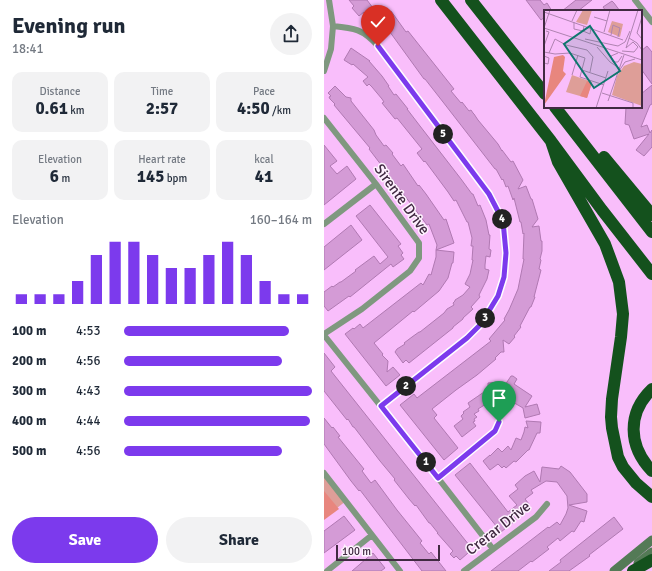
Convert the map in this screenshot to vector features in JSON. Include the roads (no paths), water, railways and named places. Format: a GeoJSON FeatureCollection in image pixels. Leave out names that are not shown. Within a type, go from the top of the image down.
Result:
{"type":"FeatureCollection","features":[{"type":"Feature","properties":{"kind":"highway"},"geometry":{"type":"LineString","coordinates":[[441,0],[652,274]]}},
{"type":"Feature","properties":{"kind":"highway"},"geometry":{"type":"LineString","coordinates":[[471,0],[541,86]]}},
{"type":"Feature","properties":{"kind":"highway"},"geometry":{"type":"LineString","coordinates":[[556,108],[652,232]]}},
{"type":"Feature","properties":{"kind":"highway"},"geometry":{"type":"LineString","coordinates":[[563,108],[652,215]]}},
{"type":"Feature","properties":{"kind":"highway"},"geometry":{"type":"LineString","coordinates":[[551,141],[558,162],[605,244],[619,282],[623,314],[612,399],[611,417],[613,434],[618,457],[623,467],[636,483],[652,498]]}},
{"type":"Feature","properties":{"kind":"highway"},"geometry":{"type":"LineString","coordinates":[[652,388],[647,393],[636,411],[633,428],[634,438],[639,454],[652,471]]}},
{"type":"Feature","properties":{"kind":"highway"},"geometry":{"type":"LineString","coordinates":[[613,434],[632,469],[652,490]]}},
{"type":"Feature","properties":{"kind":"highway"},"geometry":{"type":"LineString","coordinates":[[634,571],[652,560]]}},
{"type":"Feature","properties":{"kind":"main road"},"geometry":{"type":"LineString","coordinates":[[614,571],[652,540]]}},
{"type":"Feature","properties":{"kind":"main road"},"geometry":{"type":"LineString","coordinates":[[628,571],[652,552]]}},
{"type":"Feature","properties":{"kind":"street"},"geometry":{"type":"LineString","coordinates":[[324,71],[331,49],[333,25],[329,0]]}},
{"type":"Feature","properties":{"kind":"street"},"geometry":{"type":"LineString","coordinates":[[634,0],[652,22]]}},
{"type":"Feature","properties":{"kind":"street"},"geometry":{"type":"LineString","coordinates":[[333,25],[351,27],[358,30],[370,37],[378,46],[489,194],[503,221],[506,253],[504,277],[498,296],[481,324],[467,338],[381,406]]}},
{"type":"Feature","properties":{"kind":"street","name":"Sirente Drive"},"geometry":{"type":"LineString","coordinates":[[324,118],[420,243],[419,258],[410,271],[362,309],[324,334]]}},
{"type":"Feature","properties":{"kind":"street"},"geometry":{"type":"LineString","coordinates":[[324,224],[376,184]]}},
{"type":"Feature","properties":{"kind":"street"},"geometry":{"type":"LineString","coordinates":[[324,334],[493,549]]}},
{"type":"Feature","properties":{"kind":"street"},"geometry":{"type":"LineString","coordinates":[[438,478],[495,431],[499,422]]}},
{"type":"Feature","properties":{"kind":"street"},"geometry":{"type":"LineString","coordinates":[[324,473],[400,571]]}},
{"type":"Feature","properties":{"kind":"street","name":"Crerar Drive"},"geometry":{"type":"LineString","coordinates":[[464,571],[536,517],[547,504]]}},
{"type":"Feature","properties":{"kind":"street"},"geometry":{"type":"LineString","coordinates":[[327,571],[372,536]]}}]}
